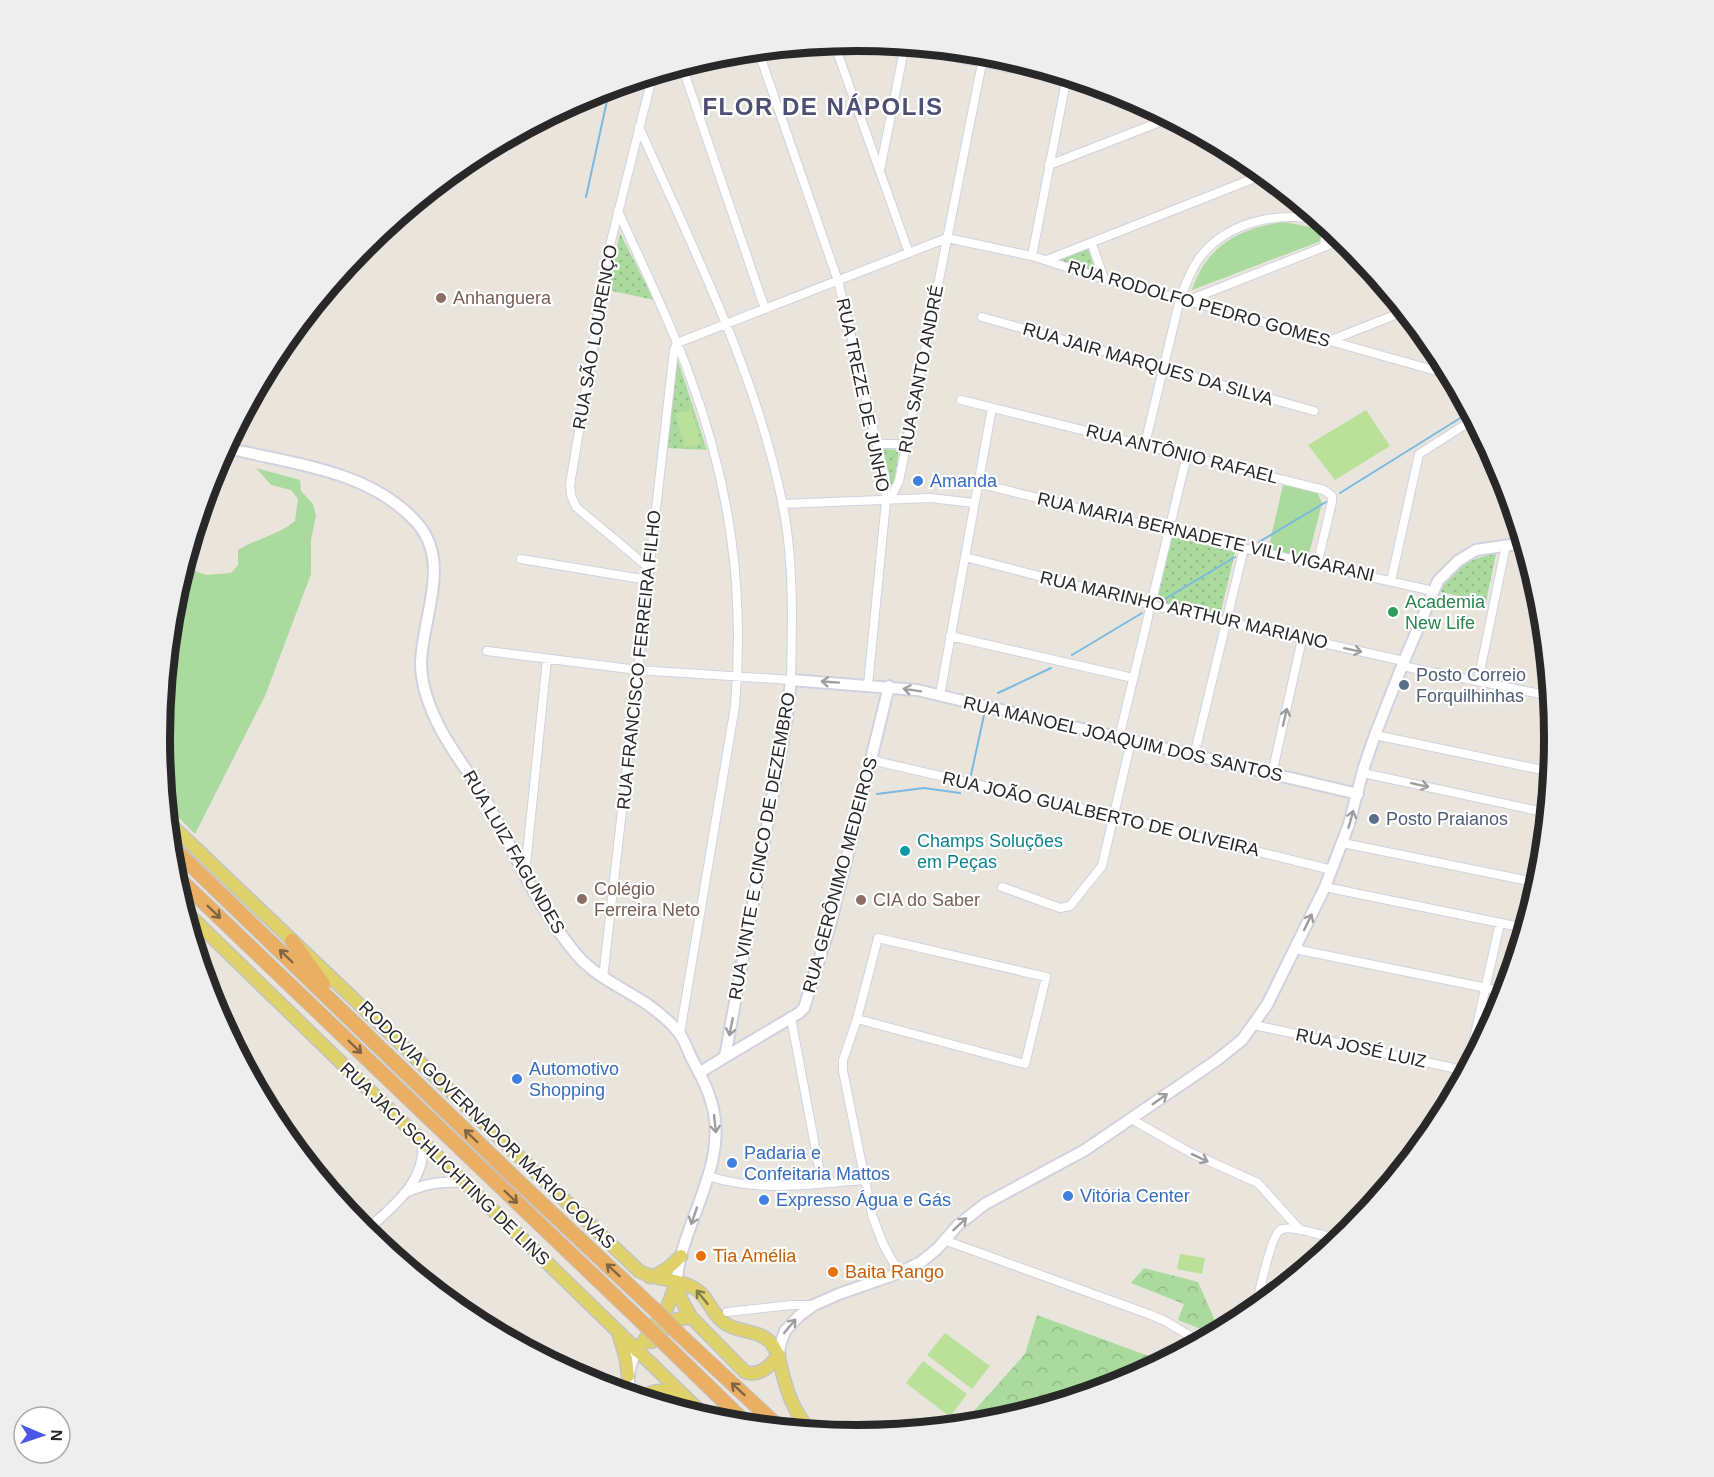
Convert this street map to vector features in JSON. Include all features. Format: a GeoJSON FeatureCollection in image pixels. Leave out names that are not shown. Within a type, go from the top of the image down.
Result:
{"type":"FeatureCollection","features":[{"type":"Feature","properties":{"kind":"highway","name":"RODOVIA GOVERNADOR MÁRIO COVAS"},"geometry":{"type":"LineString","coordinates":[[180,854],[522,1185],[772,1421]]}},
{"type":"Feature","properties":{"kind":"highway","name":"RODOVIA GOVERNADOR MÁRIO COVAS"},"geometry":{"type":"LineString","coordinates":[[186,885],[738,1415]]}},
{"type":"Feature","properties":{"kind":"highway"},"geometry":{"type":"LineString","coordinates":[[292,940],[344,1012]]}},
{"type":"Feature","properties":{"kind":"main road","name":"RUA LUIZ FAGUNDES"},"geometry":{"type":"LineString","coordinates":[[234,449],[342,476],[368,486],[402,507],[426,534],[430,542],[434,572],[423,636],[421,666],[425,690],[436,721],[485,799],[553,924],[585,963],[603,978],[645,1003],[680,1034],[712,1101],[717,1126],[715,1148],[708,1176],[667,1308],[637,1352],[628,1376],[629,1387]]}},
{"type":"Feature","properties":{"kind":"main road"},"geometry":{"type":"LineString","coordinates":[[805,1424],[791,1400],[783,1378],[779,1355],[785,1332],[795,1320],[814,1305],[899,1274],[921,1263],[964,1220],[993,1199],[1084,1150],[1131,1119],[1235,1046],[1254,1025],[1267,1005],[1332,870],[1343,843],[1375,735],[1438,581],[1465,556],[1482,549],[1516,544]]}},
{"type":"Feature","properties":{"kind":"main road","name":"RUA MANOEL JOAQUIM DOS SANTOS"},"geometry":{"type":"LineString","coordinates":[[791,680],[889,686],[940,695],[1358,794]]}},
{"type":"Feature","properties":{"kind":"main road","name":"RUA VINTE E CINCO DE DEZEMBRO"},"geometry":{"type":"LineString","coordinates":[[725,1057],[786,722],[791,680]]}},
{"type":"Feature","properties":{"kind":"main road","name":"RUA GERÔNIMO MEDEIROS"},"geometry":{"type":"LineString","coordinates":[[725,1057],[800,1013],[808,1000],[831,922],[889,686]]}},
{"type":"Feature","properties":{"kind":"main road"},"geometry":{"type":"LineString","coordinates":[[175,829],[634,1267],[650,1276],[692,1287],[726,1324],[767,1339],[779,1355]]}},
{"type":"Feature","properties":{"kind":"main road","name":"RUA JACI SCHLICHTING DE LINS"},"geometry":{"type":"LineString","coordinates":[[194,920],[694,1406]]}},
{"type":"Feature","properties":{"kind":"main road"},"geometry":{"type":"LineString","coordinates":[[699,1073],[725,1057]]}},
{"type":"Feature","properties":{"kind":"main road"},"geometry":{"type":"LineString","coordinates":[[650,1276],[666,1270],[681,1257]]}},
{"type":"Feature","properties":{"kind":"main road"},"geometry":{"type":"LineString","coordinates":[[676,1283],[682,1301],[692,1317],[745,1372],[760,1373],[779,1355]]}},
{"type":"Feature","properties":{"kind":"main road"},"geometry":{"type":"LineString","coordinates":[[637,1352],[648,1346],[674,1320],[692,1317]]}},
{"type":"Feature","properties":{"kind":"main road"},"geometry":{"type":"LineString","coordinates":[[619,1334],[628,1376]]}},
{"type":"Feature","properties":{"kind":"main road"},"geometry":{"type":"LineString","coordinates":[[649,1394],[661,1390],[680,1394]]}},
{"type":"Feature","properties":{"kind":"street"},"geometry":{"type":"LineString","coordinates":[[837,51],[909,253]]}},
{"type":"Feature","properties":{"kind":"street"},"geometry":{"type":"LineString","coordinates":[[879,171],[904,52]]}},
{"type":"Feature","properties":{"kind":"street","name":"RUA TREZE DE JUNHO"},"geometry":{"type":"LineString","coordinates":[[761,58],[838,281],[885,478],[886,501]]}},
{"type":"Feature","properties":{"kind":"street"},"geometry":{"type":"LineString","coordinates":[[975,61],[1000,66]]}},
{"type":"Feature","properties":{"kind":"street","name":"RUA SANTO ANDRÉ"},"geometry":{"type":"LineString","coordinates":[[868,685],[886,501],[897,488],[982,63]]}},
{"type":"Feature","properties":{"kind":"street"},"geometry":{"type":"LineString","coordinates":[[684,73],[765,309]]}},
{"type":"Feature","properties":{"kind":"street","name":"RUA SÃO LOURENÇO"},"geometry":{"type":"LineString","coordinates":[[649,568],[576,507],[570,485],[592,345],[618,211],[651,83]]}},
{"type":"Feature","properties":{"kind":"street"},"geometry":{"type":"LineString","coordinates":[[1032,256],[1066,83]]}},
{"type":"Feature","properties":{"kind":"street"},"geometry":{"type":"LineString","coordinates":[[1049,165],[1160,122]]}},
{"type":"Feature","properties":{"kind":"street","name":"RUA VINTE E CINCO DE DEZEMBRO"},"geometry":{"type":"LineString","coordinates":[[639,127],[726,324],[752,395],[782,504],[791,572],[791,680]]}},
{"type":"Feature","properties":{"kind":"street"},"geometry":{"type":"LineString","coordinates":[[1047,260],[1255,178]]}},
{"type":"Feature","properties":{"kind":"street"},"geometry":{"type":"LineString","coordinates":[[618,211],[677,343],[707,428],[732,532],[737,586],[738,677],[732,726],[680,1034]]}},
{"type":"Feature","properties":{"kind":"street"},"geometry":{"type":"LineString","coordinates":[[1145,444],[1162,368],[1184,300],[1187,281],[1199,259],[1232,231],[1253,222],[1280,217],[1306,219]]}},
{"type":"Feature","properties":{"kind":"street"},"geometry":{"type":"LineString","coordinates":[[1324,247],[1325,236]]}},
{"type":"Feature","properties":{"kind":"street"},"geometry":{"type":"LineString","coordinates":[[677,343],[947,238]]}},
{"type":"Feature","properties":{"kind":"street","name":"RUA RODOLFO PEDRO GOMES"},"geometry":{"type":"LineString","coordinates":[[947,238],[1047,260],[1104,279],[1438,372]]}},
{"type":"Feature","properties":{"kind":"street"},"geometry":{"type":"LineString","coordinates":[[1184,300],[1333,243]]}},
{"type":"Feature","properties":{"kind":"street"},"geometry":{"type":"LineString","coordinates":[[1092,244],[1104,279]]}},
{"type":"Feature","properties":{"kind":"street"},"geometry":{"type":"LineString","coordinates":[[1329,341],[1397,314]]}},
{"type":"Feature","properties":{"kind":"street","name":"RUA JAIR MARQUES DA SILVA"},"geometry":{"type":"LineString","coordinates":[[982,317],[1314,411]]}},
{"type":"Feature","properties":{"kind":"street","name":"RUA FRANCISCO FERREIRA FILHO"},"geometry":{"type":"LineString","coordinates":[[603,978],[672,358],[677,343]]}},
{"type":"Feature","properties":{"kind":"street","name":"RUA ANTÔNIO RAFAEL"},"geometry":{"type":"LineString","coordinates":[[962,400],[1145,444],[1328,492],[1332,496],[1332,502],[1317,565]]}},
{"type":"Feature","properties":{"kind":"street"},"geometry":{"type":"LineString","coordinates":[[940,695],[992,408]]}},
{"type":"Feature","properties":{"kind":"street"},"geometry":{"type":"LineString","coordinates":[[1391,581],[1419,454],[1468,423]]}},
{"type":"Feature","properties":{"kind":"street"},"geometry":{"type":"LineString","coordinates":[[877,444],[906,444]]}},
{"type":"Feature","properties":{"kind":"street"},"geometry":{"type":"LineString","coordinates":[[1119,738],[1187,455]]}},
{"type":"Feature","properties":{"kind":"street","name":"RUA MARIA BERNADETE VILL VIGARANI"},"geometry":{"type":"LineString","coordinates":[[978,483],[1168,531],[1433,591]]}},
{"type":"Feature","properties":{"kind":"street"},"geometry":{"type":"LineString","coordinates":[[782,504],[930,498],[974,503]]}},
{"type":"Feature","properties":{"kind":"street"},"geometry":{"type":"LineString","coordinates":[[1478,681],[1506,545]]}},
{"type":"Feature","properties":{"kind":"street"},"geometry":{"type":"LineString","coordinates":[[1194,756],[1244,548]]}},
{"type":"Feature","properties":{"kind":"street","name":"RUA MARINHO ARTHUR MARIANO"},"geometry":{"type":"LineString","coordinates":[[965,557],[1226,622],[1543,694]]}},
{"type":"Feature","properties":{"kind":"street"},"geometry":{"type":"LineString","coordinates":[[521,559],[648,580]]}},
{"type":"Feature","properties":{"kind":"street"},"geometry":{"type":"LineString","coordinates":[[950,636],[1133,678]]}},
{"type":"Feature","properties":{"kind":"street"},"geometry":{"type":"LineString","coordinates":[[1272,774],[1302,639]]}},
{"type":"Feature","properties":{"kind":"street"},"geometry":{"type":"LineString","coordinates":[[487,651],[638,670],[791,680]]}},
{"type":"Feature","properties":{"kind":"street"},"geometry":{"type":"LineString","coordinates":[[525,875],[547,659]]}},
{"type":"Feature","properties":{"kind":"street"},"geometry":{"type":"LineString","coordinates":[[1375,735],[1543,770]]}},
{"type":"Feature","properties":{"kind":"street"},"geometry":{"type":"LineString","coordinates":[[1002,887],[1060,908],[1070,906],[1102,866],[1131,741]]}},
{"type":"Feature","properties":{"kind":"street","name":"RUA JOÃO GUALBERTO DE OLIVEIRA"},"geometry":{"type":"LineString","coordinates":[[871,760],[1114,816],[1332,870]]}},
{"type":"Feature","properties":{"kind":"street"},"geometry":{"type":"LineString","coordinates":[[1363,773],[1540,811]]}},
{"type":"Feature","properties":{"kind":"street"},"geometry":{"type":"LineString","coordinates":[[1343,843],[1529,881]]}},
{"type":"Feature","properties":{"kind":"street"},"geometry":{"type":"LineString","coordinates":[[1325,886],[1518,926]]}},
{"type":"Feature","properties":{"kind":"street"},"geometry":{"type":"LineString","coordinates":[[1472,1046],[1500,923]]}},
{"type":"Feature","properties":{"kind":"street"},"geometry":{"type":"LineString","coordinates":[[857,1019],[1025,1064],[1046,977],[878,938],[857,1019],[843,1060],[843,1071],[876,1229],[899,1274]]}},
{"type":"Feature","properties":{"kind":"street"},"geometry":{"type":"LineString","coordinates":[[1295,949],[1496,990]]}},
{"type":"Feature","properties":{"kind":"street"},"geometry":{"type":"LineString","coordinates":[[790,1018],[822,1183]]}},
{"type":"Feature","properties":{"kind":"street","name":"RUA JOSÉ LUIZ"},"geometry":{"type":"LineString","coordinates":[[1254,1025],[1460,1068]]}},
{"type":"Feature","properties":{"kind":"street"},"geometry":{"type":"LineString","coordinates":[[1131,1119],[1191,1153],[1258,1183],[1300,1230]]}},
{"type":"Feature","properties":{"kind":"street"},"geometry":{"type":"LineString","coordinates":[[372,1226],[413,1185],[424,1156],[423,1143]]}},
{"type":"Feature","properties":{"kind":"street"},"geometry":{"type":"LineString","coordinates":[[708,1176],[731,1183],[760,1187],[864,1180]]}},
{"type":"Feature","properties":{"kind":"street"},"geometry":{"type":"LineString","coordinates":[[406,1192],[439,1182],[465,1183]]}},
{"type":"Feature","properties":{"kind":"street"},"geometry":{"type":"LineString","coordinates":[[1258,1297],[1276,1234],[1284,1228],[1329,1238]]}},
{"type":"Feature","properties":{"kind":"street"},"geometry":{"type":"LineString","coordinates":[[944,1240],[1151,1315],[1166,1321],[1193,1338]]}},
{"type":"Feature","properties":{"kind":"street"},"geometry":{"type":"LineString","coordinates":[[727,1312],[814,1305]]}},
{"type":"Feature","properties":{"kind":"green space"},"geometry":{"type":"Polygon","coordinates":[[[1284,222],[1317,228],[1320,231],[1321,241],[1192,290],[1198,274],[1216,250],[1239,234],[1284,222]]]}},
{"type":"Feature","properties":{"kind":"green space"},"geometry":{"type":"Polygon","coordinates":[[[620,233],[654,300],[608,290],[620,233]]]}},
{"type":"Feature","properties":{"kind":"green space"},"geometry":{"type":"Polygon","coordinates":[[[1088,249],[1097,274],[1059,264],[1060,259],[1088,249]]]}},
{"type":"Feature","properties":{"kind":"green space"},"geometry":{"type":"Polygon","coordinates":[[[677,358],[707,450],[667,448],[677,358]]]}},
{"type":"Feature","properties":{"kind":"green space"},"geometry":{"type":"Polygon","coordinates":[[[691,409],[701,443],[685,448],[675,414],[691,409]]]}},
{"type":"Feature","properties":{"kind":"green space"},"geometry":{"type":"Polygon","coordinates":[[[1366,410],[1390,446],[1335,480],[1308,445],[1366,410]]]}},
{"type":"Feature","properties":{"kind":"green space"},"geometry":{"type":"Polygon","coordinates":[[[883,449],[899,450],[894,483],[891,487],[883,449]]]}},
{"type":"Feature","properties":{"kind":"green space"},"geometry":{"type":"Polygon","coordinates":[[[256,468],[300,480],[301,491],[313,504],[316,516],[311,540],[311,574],[265,696],[195,834],[174,813],[171,783],[171,694],[175,649],[183,604],[191,569],[206,575],[231,573],[238,565],[238,550],[295,521],[298,499],[291,490],[271,485],[256,468]]]}},
{"type":"Feature","properties":{"kind":"green space"},"geometry":{"type":"Polygon","coordinates":[[[1283,485],[1317,492],[1322,503],[1308,558],[1268,550],[1283,485]]]}},
{"type":"Feature","properties":{"kind":"green space"},"geometry":{"type":"Polygon","coordinates":[[[1172,537],[1235,552],[1220,615],[1157,601],[1172,537]]]}},
{"type":"Feature","properties":{"kind":"green space"},"geometry":{"type":"Polygon","coordinates":[[[1496,554],[1486,602],[1440,592],[1450,577],[1470,561],[1496,554]]]}},
{"type":"Feature","properties":{"kind":"green space"},"geometry":{"type":"Polygon","coordinates":[[[1180,1254],[1205,1258],[1202,1274],[1177,1269],[1180,1254]]]}},
{"type":"Feature","properties":{"kind":"green space"},"geometry":{"type":"Polygon","coordinates":[[[1144,1268],[1198,1282],[1217,1324],[1203,1333],[1201,1329],[1178,1320],[1184,1304],[1131,1283],[1144,1268]]]}},
{"type":"Feature","properties":{"kind":"green space"},"geometry":{"type":"Polygon","coordinates":[[[1037,1315],[1154,1358],[1078,1390],[1035,1403],[969,1416],[1025,1354],[1037,1315]]]}},
{"type":"Feature","properties":{"kind":"green space"},"geometry":{"type":"Polygon","coordinates":[[[945,1333],[990,1366],[972,1389],[927,1355],[945,1333]]]}},
{"type":"Feature","properties":{"kind":"green space"},"geometry":{"type":"Polygon","coordinates":[[[923,1361],[967,1394],[950,1417],[906,1383],[923,1361]]]}},
{"type":"Feature","properties":{"kind":"waterway"},"geometry":{"type":"LineString","coordinates":[[586,197],[608,98]]}},
{"type":"Feature","properties":{"kind":"waterway"},"geometry":{"type":"LineString","coordinates":[[1340,493],[1464,416]]}},
{"type":"Feature","properties":{"kind":"waterway"},"geometry":{"type":"LineString","coordinates":[[1259,542],[1326,502]]}},
{"type":"Feature","properties":{"kind":"waterway"},"geometry":{"type":"LineString","coordinates":[[1165,599],[1235,557]]}},
{"type":"Feature","properties":{"kind":"waterway"},"geometry":{"type":"LineString","coordinates":[[1072,655],[1142,613]]}},
{"type":"Feature","properties":{"kind":"waterway"},"geometry":{"type":"LineString","coordinates":[[998,693],[1051,668]]}},
{"type":"Feature","properties":{"kind":"waterway"},"geometry":{"type":"LineString","coordinates":[[971,775],[984,715]]}},
{"type":"Feature","properties":{"kind":"waterway"},"geometry":{"type":"LineString","coordinates":[[877,794],[924,788],[960,793]]}},
{"type":"Feature","properties":{"kind":"place","name":"Anhanguera"},"geometry":{"type":"Point","coordinates":[441,298]}},
{"type":"Feature","properties":{"kind":"place","name":"Amanda"},"geometry":{"type":"Point","coordinates":[918,481]}},
{"type":"Feature","properties":{"kind":"place","name":"Academia New Life"},"geometry":{"type":"Point","coordinates":[1393,612]}},
{"type":"Feature","properties":{"kind":"place","name":"Posto Correio Forquilhinhas"},"geometry":{"type":"Point","coordinates":[1404,685]}},
{"type":"Feature","properties":{"kind":"place","name":"Posto Praianos"},"geometry":{"type":"Point","coordinates":[1374,819]}},
{"type":"Feature","properties":{"kind":"place","name":"Champs Soluções em Peças"},"geometry":{"type":"Point","coordinates":[905,851]}},
{"type":"Feature","properties":{"kind":"place","name":"Colégio Ferreira Neto"},"geometry":{"type":"Point","coordinates":[582,899]}},
{"type":"Feature","properties":{"kind":"place","name":"CIA do Saber"},"geometry":{"type":"Point","coordinates":[861,900]}},
{"type":"Feature","properties":{"kind":"place","name":"Automotivo Shopping"},"geometry":{"type":"Point","coordinates":[517,1079]}},
{"type":"Feature","properties":{"kind":"place","name":"Padaria e Confeitaria Mattos"},"geometry":{"type":"Point","coordinates":[732,1163]}},
{"type":"Feature","properties":{"kind":"place","name":"Vitória Center"},"geometry":{"type":"Point","coordinates":[1068,1196]}},
{"type":"Feature","properties":{"kind":"place","name":"Expresso Água e Gás"},"geometry":{"type":"Point","coordinates":[764,1200]}},
{"type":"Feature","properties":{"kind":"place","name":"Tia Amélia"},"geometry":{"type":"Point","coordinates":[701,1256]}},
{"type":"Feature","properties":{"kind":"place","name":"Baita Rango"},"geometry":{"type":"Point","coordinates":[833,1272]}},
{"type":"Feature","properties":{"kind":"district","name":"FLOR DE NÁPOLIS"},"geometry":{"type":"Point","coordinates":[823,106]}}]}
